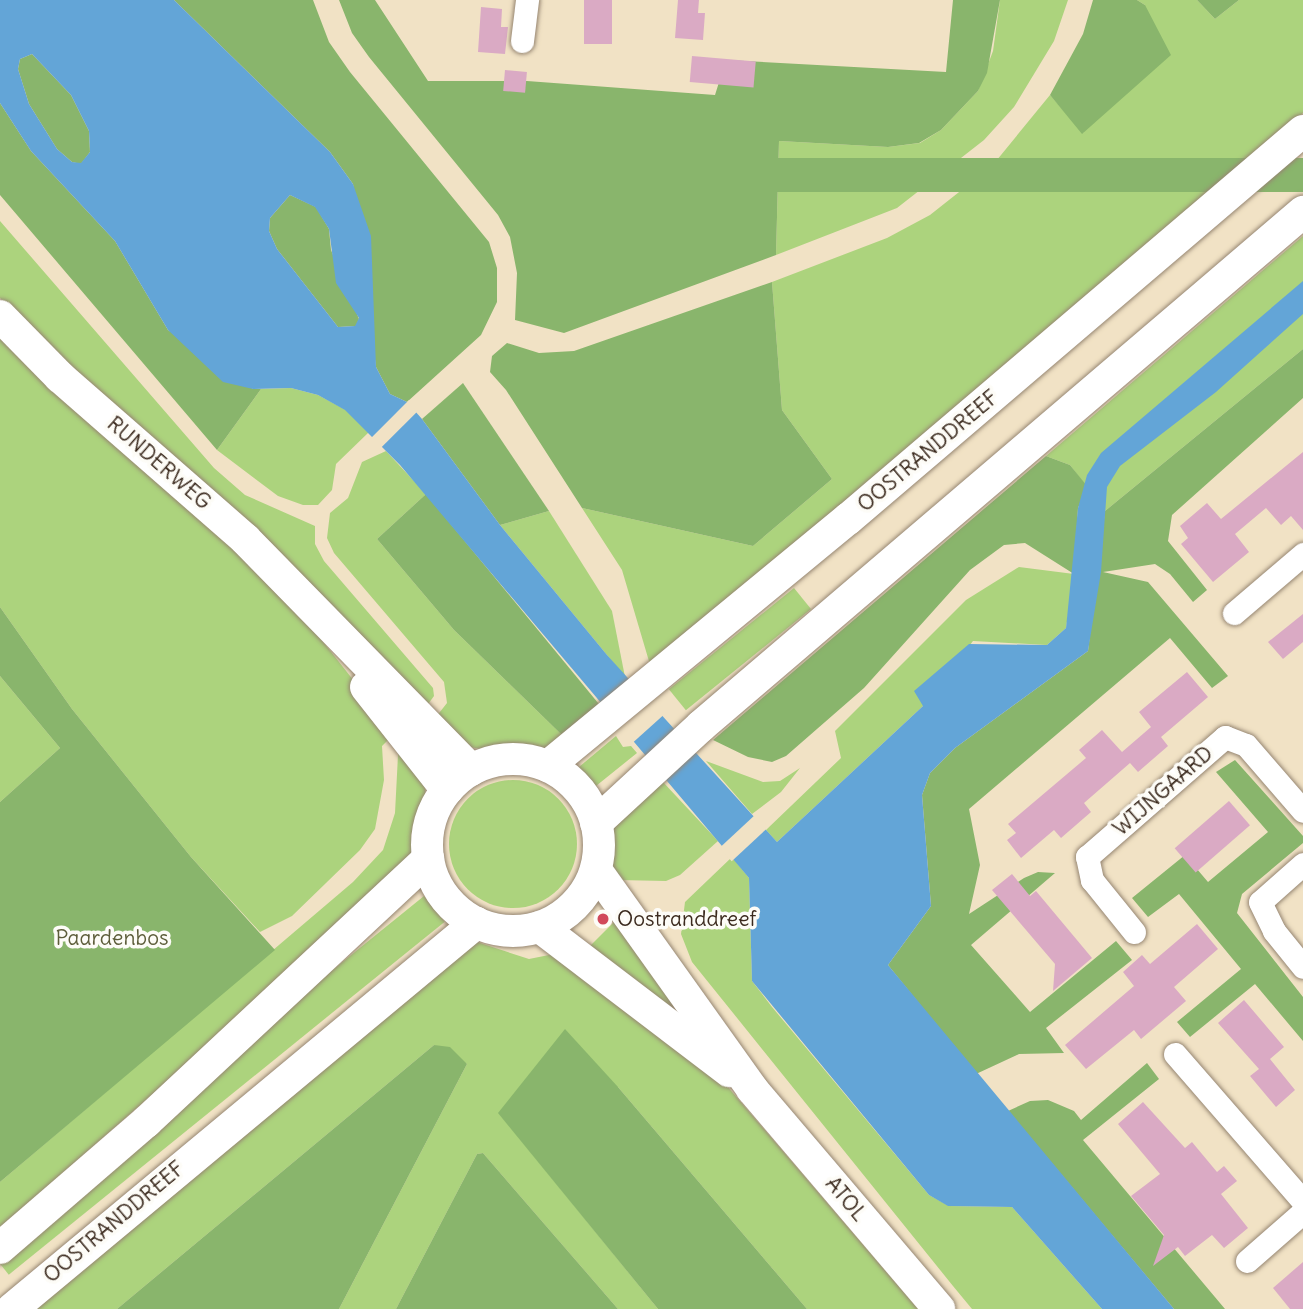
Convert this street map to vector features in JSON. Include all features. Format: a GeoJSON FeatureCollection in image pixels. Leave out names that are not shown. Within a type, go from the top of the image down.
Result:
{"type":"FeatureCollection","features":[{"type":"Feature","properties":{"kind":"main road","name":"OOSTRANDDREEF"},"geometry":{"type":"LineString","coordinates":[[548,766],[1303,131]]}},
{"type":"Feature","properties":{"kind":"main road"},"geometry":{"type":"LineString","coordinates":[[596,823],[701,726],[1303,212]]}},
{"type":"Feature","properties":{"kind":"main road","name":"RUNDERWEG"},"geometry":{"type":"LineString","coordinates":[[0,316],[60,377],[245,539],[471,770]]}},
{"type":"Feature","properties":{"kind":"main road","name":"RUNDERWEG"},"geometry":{"type":"LineString","coordinates":[[317,613],[346,661],[447,790]]}},
{"type":"Feature","properties":{"kind":"main road"},"geometry":{"type":"LineString","coordinates":[[509,759],[548,766],[579,789],[596,823],[596,870],[575,905],[540,927],[497,929],[476,923],[444,897],[428,859],[428,830],[447,790],[471,770],[509,759]]}},
{"type":"Feature","properties":{"kind":"main road"},"geometry":{"type":"LineString","coordinates":[[0,1248],[146,1122],[428,859]]}},
{"type":"Feature","properties":{"kind":"main road","name":"ATOL"},"geometry":{"type":"LineString","coordinates":[[596,870],[752,1089],[939,1309]]}},
{"type":"Feature","properties":{"kind":"main road","name":"OOSTRANDDREEF"},"geometry":{"type":"LineString","coordinates":[[12,1309],[476,923]]}},
{"type":"Feature","properties":{"kind":"main road","name":"ATOL"},"geometry":{"type":"LineString","coordinates":[[540,927],[752,1089]]}},
{"type":"Feature","properties":{"kind":"street"},"geometry":{"type":"LineString","coordinates":[[522,41],[527,0]]}},
{"type":"Feature","properties":{"kind":"street"},"geometry":{"type":"LineString","coordinates":[[1234,613],[1303,554]]}},
{"type":"Feature","properties":{"kind":"street","name":"WIJNGAARD"},"geometry":{"type":"LineString","coordinates":[[1134,932],[1093,880],[1087,857],[1226,737],[1246,745],[1303,811]]}},
{"type":"Feature","properties":{"kind":"street"},"geometry":{"type":"LineString","coordinates":[[1303,864],[1260,902],[1274,931],[1303,967]]}},
{"type":"Feature","properties":{"kind":"street"},"geometry":{"type":"LineString","coordinates":[[1175,1054],[1303,1201]]}},
{"type":"Feature","properties":{"kind":"street"},"geometry":{"type":"LineString","coordinates":[[1247,1261],[1303,1212]]}},
{"type":"Feature","properties":{"kind":"green space"},"geometry":{"type":"Polygon","coordinates":[[[174,0],[313,0],[329,42],[350,72],[489,242],[497,268],[497,302],[481,335],[407,402],[390,394],[376,367],[353,184],[330,152],[174,0]]]}},
{"type":"Feature","properties":{"kind":"green space"},"geometry":{"type":"Polygon","coordinates":[[[339,0],[375,0],[428,81],[527,81],[715,95],[726,60],[946,72],[953,0],[1000,0],[987,73],[978,91],[941,130],[919,143],[888,147],[779,141],[776,255],[564,333],[515,320],[517,273],[510,237],[498,215],[369,57],[352,33],[339,0]]]}},
{"type":"Feature","properties":{"kind":"green space"},"geometry":{"type":"Polygon","coordinates":[[[1000,0],[1068,0],[1054,41],[1014,107],[984,140],[897,208],[776,255],[779,141],[888,147],[920,143],[941,130],[978,91],[993,51],[1000,0]]]}},
{"type":"Feature","properties":{"kind":"green space"},"geometry":{"type":"Polygon","coordinates":[[[1093,0],[1137,0],[1145,5],[1171,55],[1082,134],[1050,95],[1083,34],[1093,0]]]}},
{"type":"Feature","properties":{"kind":"green space"},"geometry":{"type":"Polygon","coordinates":[[[1137,0],[1197,0],[1215,19],[1239,0],[1303,0],[1303,113],[651,668],[622,570],[582,508],[753,546],[832,479],[782,410],[772,282],[887,238],[930,215],[992,166],[1050,95],[1083,133],[1145,5],[1137,0]]]}},
{"type":"Feature","properties":{"kind":"green space"},"geometry":{"type":"Polygon","coordinates":[[[1197,0],[1239,0],[1215,19],[1197,0]]]}},
{"type":"Feature","properties":{"kind":"green space"},"geometry":{"type":"Polygon","coordinates":[[[32,54],[71,95],[89,131],[90,152],[81,164],[72,162],[57,149],[29,104],[18,69],[20,59],[32,54]]]}},
{"type":"Feature","properties":{"kind":"green space"},"geometry":{"type":"Polygon","coordinates":[[[0,103],[31,151],[115,241],[168,330],[253,389],[261,389],[217,450],[0,195],[0,103]]]}},
{"type":"Feature","properties":{"kind":"green space"},"geometry":{"type":"Polygon","coordinates":[[[637,158],[1303,158],[1303,192],[637,192],[637,158]]]}},
{"type":"Feature","properties":{"kind":"green space"},"geometry":{"type":"Polygon","coordinates":[[[290,195],[316,207],[329,229],[331,250],[359,319],[356,326],[338,327],[277,249],[269,231],[270,218],[290,195]]]}},
{"type":"Feature","properties":{"kind":"green space"},"geometry":{"type":"Polygon","coordinates":[[[0,221],[214,468],[245,495],[315,526],[315,544],[324,561],[433,688],[434,696],[423,711],[0,298],[0,221]]]}},
{"type":"Feature","properties":{"kind":"green space"},"geometry":{"type":"Polygon","coordinates":[[[1303,236],[1303,349],[1105,511],[1070,465],[1046,456],[1303,236]]]}},
{"type":"Feature","properties":{"kind":"green space"},"geometry":{"type":"Polygon","coordinates":[[[772,282],[782,410],[832,479],[753,546],[582,508],[506,390],[490,372],[492,356],[507,343],[539,353],[574,351],[772,282]]]}},
{"type":"Feature","properties":{"kind":"green space"},"geometry":{"type":"Polygon","coordinates":[[[0,331],[173,487],[313,629],[395,733],[382,746],[384,780],[375,829],[360,850],[292,916],[260,932],[191,857],[72,709],[0,607],[0,331]]]}},
{"type":"Feature","properties":{"kind":"green space"},"geometry":{"type":"Polygon","coordinates":[[[1303,349],[1303,398],[1172,515],[1168,541],[1207,590],[1193,602],[1170,574],[1155,564],[1103,572],[1148,582],[1228,676],[1212,688],[1170,638],[969,809],[980,865],[969,914],[1024,878],[1038,872],[1055,873],[971,945],[1030,1012],[1116,941],[1132,960],[1046,1028],[1064,1053],[1019,1054],[976,1074],[888,965],[931,906],[922,795],[930,773],[955,748],[1088,651],[1105,511],[1303,349]]]}},
{"type":"Feature","properties":{"kind":"green space"},"geometry":{"type":"Polygon","coordinates":[[[463,383],[549,511],[500,525],[422,419],[463,383]]]}},
{"type":"Feature","properties":{"kind":"green space"},"geometry":{"type":"Polygon","coordinates":[[[291,388],[318,395],[346,410],[369,432],[336,464],[332,490],[318,505],[303,505],[278,496],[217,450],[261,389],[291,388]]]}},
{"type":"Feature","properties":{"kind":"green space"},"geometry":{"type":"Polygon","coordinates":[[[386,451],[426,494],[377,539],[454,630],[566,739],[547,749],[517,743],[481,749],[464,746],[432,722],[447,703],[444,682],[334,553],[327,538],[330,513],[348,498],[362,462],[386,451]]]}},
{"type":"Feature","properties":{"kind":"green space"},"geometry":{"type":"Polygon","coordinates":[[[1046,456],[1070,465],[1087,486],[1078,508],[1074,574],[1025,543],[1004,545],[970,570],[864,688],[786,756],[772,762],[748,757],[713,740],[1046,456]]]}},
{"type":"Feature","properties":{"kind":"green space"},"geometry":{"type":"Polygon","coordinates":[[[426,494],[603,709],[566,739],[454,630],[377,539],[426,494]]]}},
{"type":"Feature","properties":{"kind":"green space"},"geometry":{"type":"Polygon","coordinates":[[[549,511],[612,611],[625,677],[500,525],[549,511]]]}},
{"type":"Feature","properties":{"kind":"green space"},"geometry":{"type":"Polygon","coordinates":[[[1019,567],[1074,574],[1066,628],[1047,645],[973,641],[923,706],[777,842],[766,830],[841,758],[835,731],[966,600],[1019,567]]]}},
{"type":"Feature","properties":{"kind":"green space"},"geometry":{"type":"Polygon","coordinates":[[[794,588],[811,609],[686,710],[669,689],[794,588]]]}},
{"type":"Feature","properties":{"kind":"green space","name":"Paardenbos"},"geometry":{"type":"Polygon","coordinates":[[[0,607],[72,709],[191,857],[275,950],[0,1182],[0,802],[60,748],[0,676],[0,607]]]}},
{"type":"Feature","properties":{"kind":"green space"},"geometry":{"type":"Polygon","coordinates":[[[0,676],[60,748],[0,802],[0,676]]]}},
{"type":"Feature","properties":{"kind":"green space"},"geometry":{"type":"Polygon","coordinates":[[[616,736],[623,747],[631,746],[637,753],[596,786],[579,767],[616,736]]]}},
{"type":"Feature","properties":{"kind":"green space"},"geometry":{"type":"Polygon","coordinates":[[[405,748],[425,777],[425,794],[411,835],[412,859],[277,985],[0,1228],[0,1182],[353,882],[383,850],[395,813],[398,755],[405,748]]]}},
{"type":"Feature","properties":{"kind":"green space"},"geometry":{"type":"Polygon","coordinates":[[[1235,760],[1303,836],[1303,843],[1242,894],[1237,913],[1303,997],[1303,1041],[1255,984],[1190,1037],[1177,1022],[1241,969],[1179,894],[1148,917],[1132,898],[1185,855],[1208,882],[1268,832],[1216,772],[1235,760]]]}},
{"type":"Feature","properties":{"kind":"green space"},"geometry":{"type":"Polygon","coordinates":[[[706,761],[763,782],[780,781],[800,768],[781,792],[752,814],[706,761]]]}},
{"type":"Feature","properties":{"kind":"green space"},"geometry":{"type":"Polygon","coordinates":[[[513,780],[538,785],[558,799],[572,819],[577,844],[572,869],[558,889],[538,903],[513,908],[488,903],[468,889],[454,869],[449,844],[454,819],[468,799],[488,785],[513,780]]]}},
{"type":"Feature","properties":{"kind":"green space"},"geometry":{"type":"Polygon","coordinates":[[[663,782],[718,841],[680,875],[666,881],[618,880],[613,868],[614,827],[663,782]]]}},
{"type":"Feature","properties":{"kind":"green space"},"geometry":{"type":"Polygon","coordinates":[[[732,857],[749,878],[752,981],[772,1007],[929,1195],[949,1206],[1012,1207],[1102,1309],[972,1309],[953,1286],[692,962],[681,934],[685,902],[732,857]]]}},
{"type":"Feature","properties":{"kind":"green space"},"geometry":{"type":"Polygon","coordinates":[[[424,896],[445,922],[9,1275],[0,1264],[0,1239],[424,896]]]}},
{"type":"Feature","properties":{"kind":"green space"},"geometry":{"type":"Polygon","coordinates":[[[620,916],[688,1028],[590,946],[620,916]]]}},
{"type":"Feature","properties":{"kind":"green space"},"geometry":{"type":"Polygon","coordinates":[[[477,942],[529,959],[554,954],[727,1086],[918,1309],[807,1309],[618,1087],[499,1113],[658,1309],[618,1309],[483,1153],[477,1154],[396,1309],[339,1309],[467,1064],[434,1045],[117,1309],[37,1309],[477,942]]]}},
{"type":"Feature","properties":{"kind":"green space"},"geometry":{"type":"Polygon","coordinates":[[[565,1029],[618,1087],[807,1309],[658,1309],[498,1113],[565,1029]]]}},
{"type":"Feature","properties":{"kind":"green space"},"geometry":{"type":"Polygon","coordinates":[[[434,1045],[450,1047],[467,1064],[339,1309],[117,1309],[434,1045]]]}},
{"type":"Feature","properties":{"kind":"green space"},"geometry":{"type":"Polygon","coordinates":[[[1147,1063],[1159,1079],[1083,1140],[1225,1309],[1174,1309],[1008,1111],[1030,1101],[1048,1100],[1074,1111],[1081,1120],[1147,1063]]]}},
{"type":"Feature","properties":{"kind":"green space"},"geometry":{"type":"Polygon","coordinates":[[[483,1153],[618,1309],[396,1309],[477,1154],[483,1153]]]}},
{"type":"Feature","properties":{"kind":"water"},"geometry":{"type":"Polygon","coordinates":[[[0,0],[174,0],[330,152],[353,184],[371,236],[376,367],[390,394],[407,402],[422,419],[500,525],[607,655],[777,842],[923,706],[914,691],[969,644],[1047,645],[1066,628],[1078,508],[1087,475],[1101,453],[1303,281],[1303,314],[1216,392],[1120,466],[1107,487],[1101,572],[1088,651],[955,748],[930,773],[922,795],[931,906],[888,965],[1174,1309],[1102,1309],[1012,1207],[948,1206],[929,1195],[752,981],[749,878],[400,465],[345,410],[318,395],[291,388],[253,389],[223,382],[168,330],[115,241],[31,151],[0,103],[0,0]],[[32,54],[20,59],[18,69],[29,104],[57,149],[72,162],[81,163],[90,152],[89,131],[71,95],[32,54]],[[290,195],[270,218],[269,231],[277,249],[338,327],[355,326],[359,318],[336,283],[329,229],[315,207],[290,195]]]}},
{"type":"Feature","properties":{"kind":"pier"},"geometry":{"type":"Polygon","coordinates":[[[409,400],[419,410],[380,449],[370,439],[409,400]]]}},
{"type":"Feature","properties":{"kind":"pier"},"geometry":{"type":"Polygon","coordinates":[[[634,681],[664,714],[632,743],[602,710],[634,681]]]}},
{"type":"Feature","properties":{"kind":"pier"},"geometry":{"type":"Polygon","coordinates":[[[756,814],[768,827],[732,861],[719,848],[756,814]]]}},
{"type":"Feature","properties":{"kind":"building"},"geometry":{"type":"Polygon","coordinates":[[[584,0],[612,0],[612,44],[584,44],[584,0]]]}},
{"type":"Feature","properties":{"kind":"building"},"geometry":{"type":"Polygon","coordinates":[[[678,0],[699,0],[698,13],[705,13],[703,40],[675,38],[678,0]]]}},
{"type":"Feature","properties":{"kind":"building"},"geometry":{"type":"Polygon","coordinates":[[[481,7],[502,9],[501,27],[508,27],[505,54],[478,52],[481,7]]]}},
{"type":"Feature","properties":{"kind":"building"},"geometry":{"type":"Polygon","coordinates":[[[692,56],[756,62],[753,87],[690,82],[692,56]]]}},
{"type":"Feature","properties":{"kind":"building"},"geometry":{"type":"Polygon","coordinates":[[[505,70],[527,72],[525,93],[503,91],[505,70]]]}},
{"type":"Feature","properties":{"kind":"building"},"geometry":{"type":"Polygon","coordinates":[[[1303,452],[1303,530],[1291,516],[1281,525],[1266,508],[1235,534],[1249,552],[1213,582],[1181,544],[1188,538],[1180,526],[1207,503],[1221,519],[1303,452]]]}},
{"type":"Feature","properties":{"kind":"building"},"geometry":{"type":"Polygon","coordinates":[[[1303,614],[1303,642],[1283,659],[1268,642],[1303,614]]]}},
{"type":"Feature","properties":{"kind":"building"},"geometry":{"type":"Polygon","coordinates":[[[1187,672],[1208,697],[1161,737],[1168,746],[1138,772],[1130,763],[1084,803],[1091,812],[1061,838],[1054,830],[1021,858],[1007,840],[1016,833],[1008,824],[1086,758],[1079,750],[1102,730],[1122,752],[1151,727],[1139,712],[1187,672]]]}},
{"type":"Feature","properties":{"kind":"building"},"geometry":{"type":"Polygon","coordinates":[[[1229,801],[1250,825],[1196,872],[1175,848],[1229,801]]]}},
{"type":"Feature","properties":{"kind":"building"},"geometry":{"type":"Polygon","coordinates":[[[1012,874],[1030,896],[1036,891],[1092,958],[1053,991],[1055,964],[992,890],[1012,874]]]}},
{"type":"Feature","properties":{"kind":"building"},"geometry":{"type":"Polygon","coordinates":[[[1197,924],[1218,949],[1174,987],[1186,1001],[1141,1039],[1134,1030],[1086,1069],[1065,1045],[1134,986],[1123,972],[1142,955],[1150,964],[1197,924]]]}},
{"type":"Feature","properties":{"kind":"building"},"geometry":{"type":"Polygon","coordinates":[[[1244,1000],[1284,1047],[1270,1059],[1295,1090],[1276,1107],[1250,1076],[1259,1069],[1218,1023],[1244,1000]]]}},
{"type":"Feature","properties":{"kind":"building"},"geometry":{"type":"Polygon","coordinates":[[[1143,1102],[1185,1148],[1192,1142],[1217,1172],[1224,1166],[1237,1181],[1221,1194],[1248,1228],[1224,1248],[1212,1235],[1185,1256],[1178,1247],[1153,1266],[1164,1235],[1131,1196],[1160,1174],[1118,1124],[1143,1102]]]}},
{"type":"Feature","properties":{"kind":"building"},"geometry":{"type":"Polygon","coordinates":[[[1303,1262],[1303,1309],[1290,1309],[1273,1288],[1303,1262]]]}},
{"type":"Feature","properties":{"kind":"place","name":"Oostranddreef"},"geometry":{"type":"Point","coordinates":[603,919]}}]}
